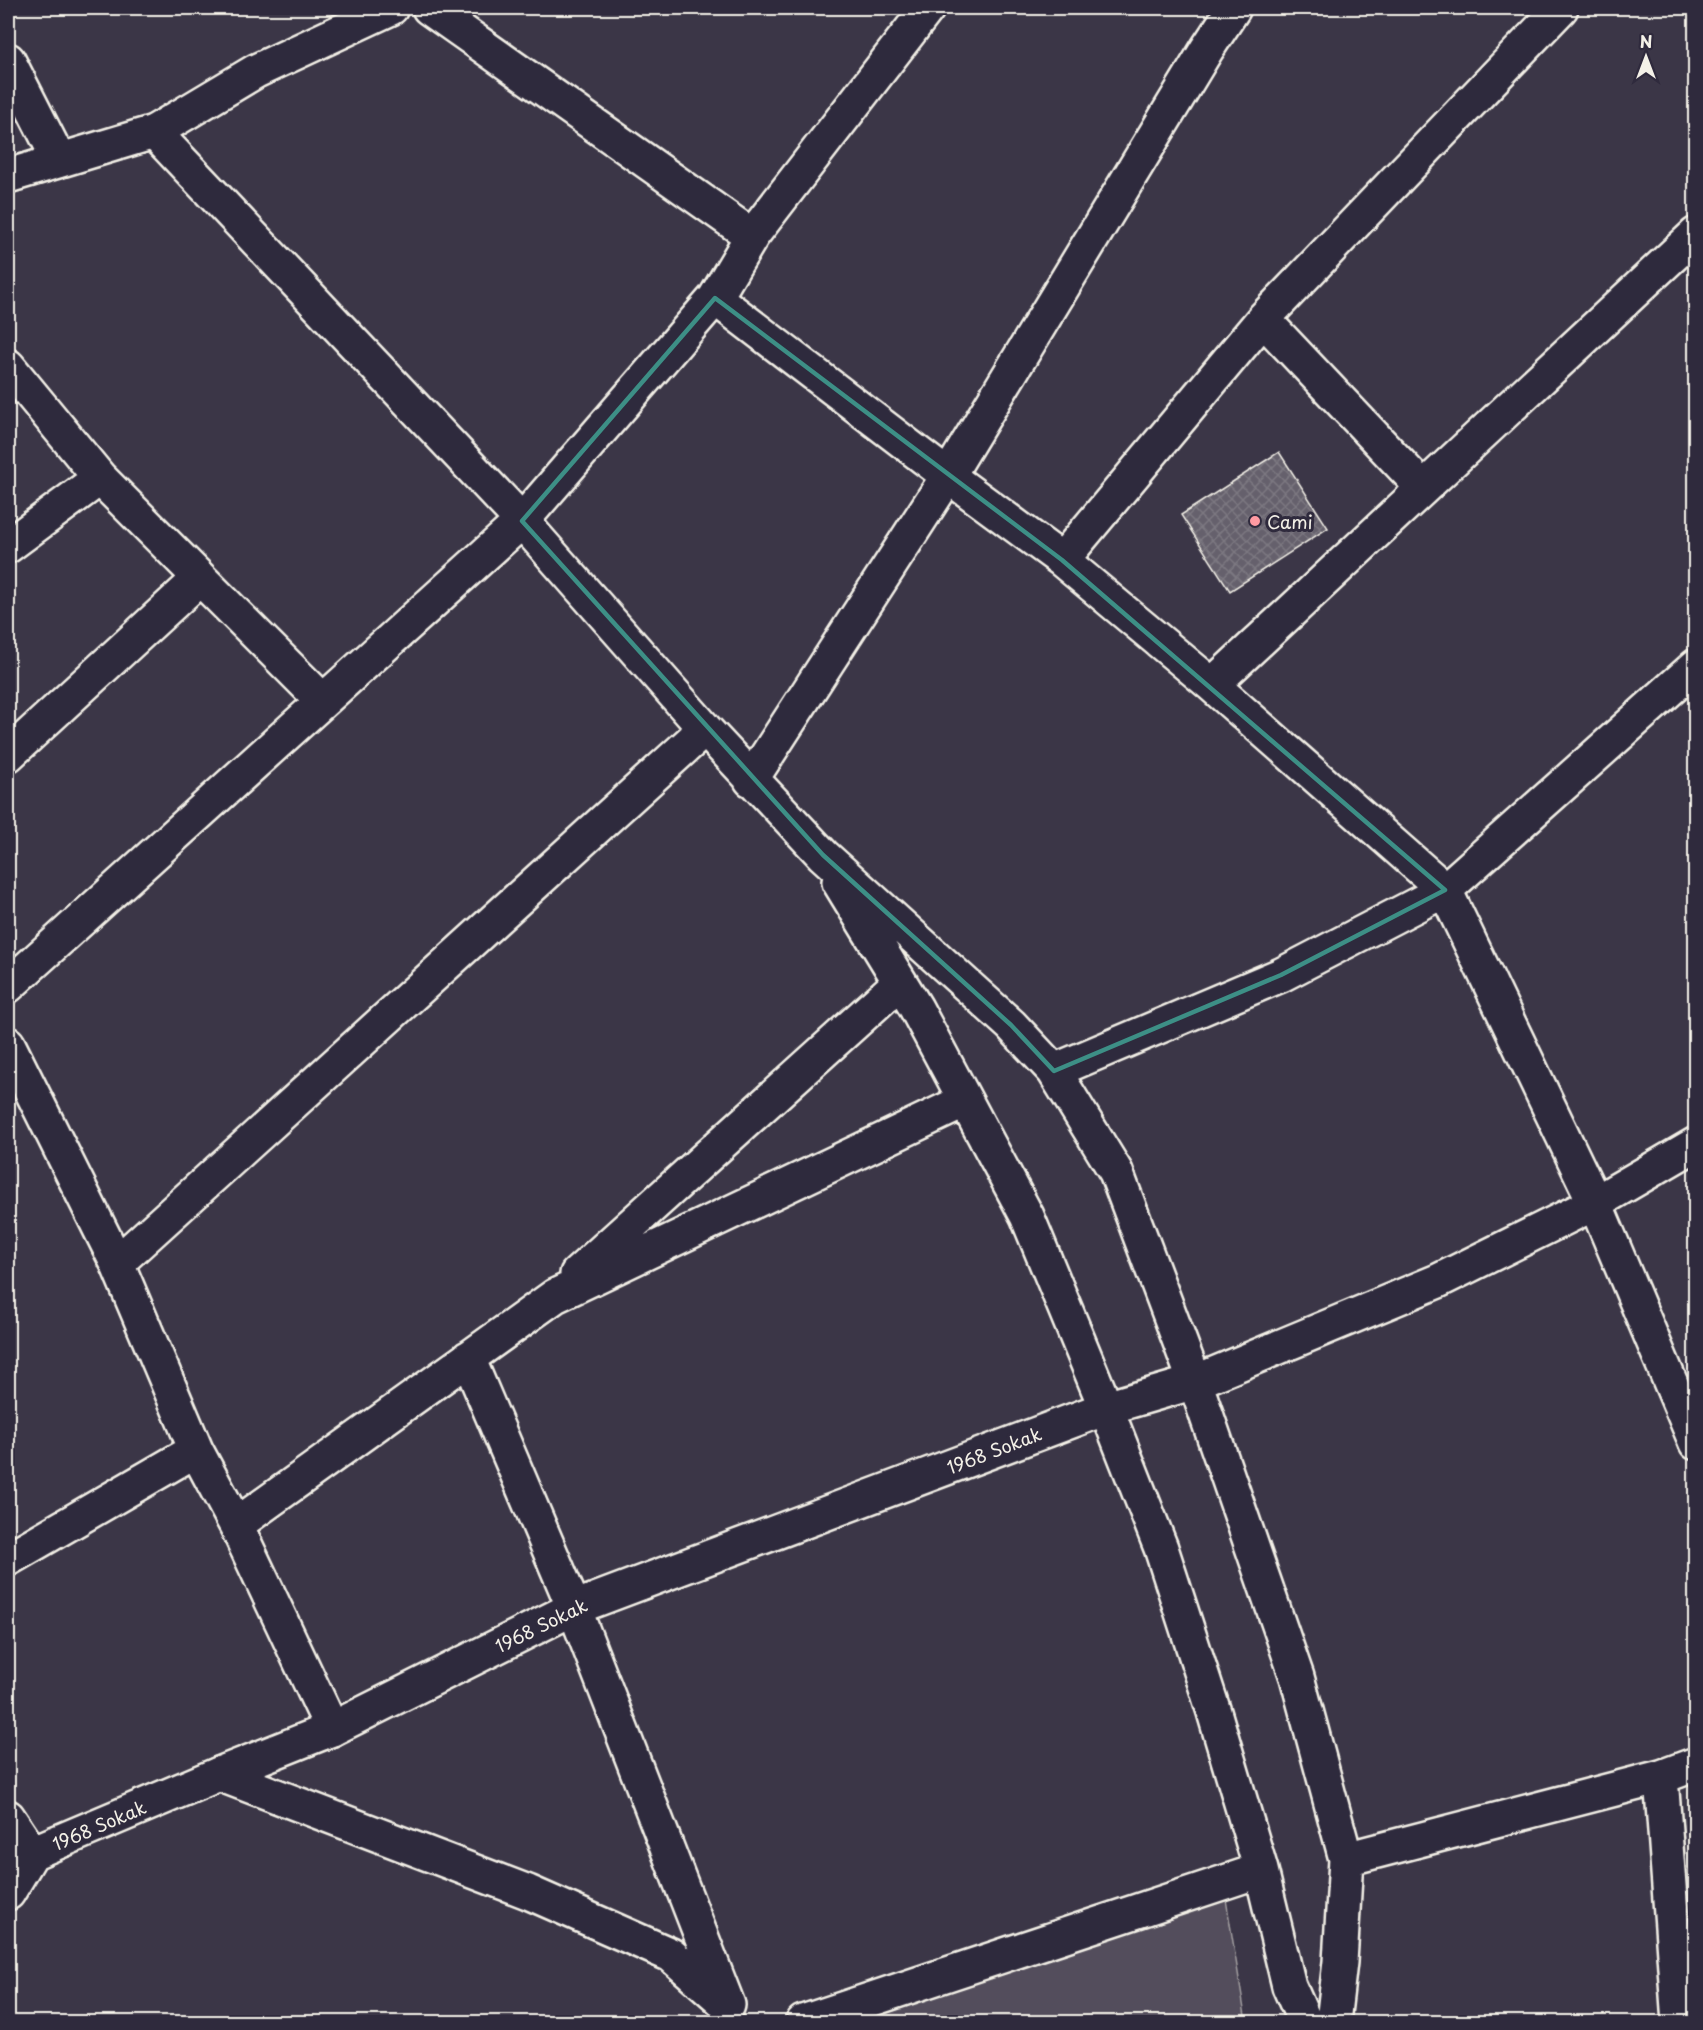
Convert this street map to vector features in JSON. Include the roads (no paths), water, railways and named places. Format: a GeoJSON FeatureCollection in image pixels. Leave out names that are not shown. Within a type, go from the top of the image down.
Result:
{"type":"FeatureCollection","features":[{"type":"Feature","properties":{"kind":"street"},"geometry":{"type":"LineString","coordinates":[[8,176],[154,132],[256,71],[391,8]]}},
{"type":"Feature","properties":{"kind":"street"},"geometry":{"type":"LineString","coordinates":[[429,8],[752,236]]}},
{"type":"Feature","properties":{"kind":"street"},"geometry":{"type":"LineString","coordinates":[[8,986],[522,521],[715,298],[752,236],[928,8]]}},
{"type":"Feature","properties":{"kind":"street"},"geometry":{"type":"LineString","coordinates":[[752,780],[948,476],[1206,49],[1234,8]]}},
{"type":"Feature","properties":{"kind":"street"},"geometry":{"type":"LineString","coordinates":[[1062,560],[1263,319],[1562,8]]}},
{"type":"Feature","properties":{"kind":"street"},"geometry":{"type":"LineString","coordinates":[[8,60],[59,160]]}},
{"type":"Feature","properties":{"kind":"street"},"geometry":{"type":"LineString","coordinates":[[154,132],[522,521],[705,729],[823,855],[1011,1025],[1054,1071],[1116,1172],[1195,1382],[1297,1677],[1346,1859],[1334,2022]]}},
{"type":"Feature","properties":{"kind":"street"},"geometry":{"type":"LineString","coordinates":[[1212,685],[1695,234]]}},
{"type":"Feature","properties":{"kind":"street"},"geometry":{"type":"LineString","coordinates":[[715,298],[1062,560],[1212,685],[1445,890],[1595,1203],[1695,1443]]}},
{"type":"Feature","properties":{"kind":"street"},"geometry":{"type":"LineString","coordinates":[[1263,319],[1422,487]]}},
{"type":"Feature","properties":{"kind":"street"},"geometry":{"type":"LineString","coordinates":[[8,366],[100,478],[323,701]]}},
{"type":"Feature","properties":{"kind":"street"},"geometry":{"type":"LineString","coordinates":[[8,546],[100,478]]}},
{"type":"Feature","properties":{"kind":"street"},"geometry":{"type":"LineString","coordinates":[[8,755],[199,579]]}},
{"type":"Feature","properties":{"kind":"street"},"geometry":{"type":"LineString","coordinates":[[1054,1071],[1281,975],[1445,890],[1695,666]]}},
{"type":"Feature","properties":{"kind":"street"},"geometry":{"type":"LineString","coordinates":[[117,1263],[705,729]]}},
{"type":"Feature","properties":{"kind":"street"},"geometry":{"type":"LineString","coordinates":[[823,855],[916,1008],[1027,1216],[1161,1548],[1214,1712],[1261,1870],[1289,1986],[1305,2022]]}},
{"type":"Feature","properties":{"kind":"street"},"geometry":{"type":"LineString","coordinates":[[236,1525],[546,1301],[900,982]]}},
{"type":"Feature","properties":{"kind":"street"},"geometry":{"type":"LineString","coordinates":[[8,1044],[117,1263],[196,1450],[236,1525],[332,1729]]}},
{"type":"Feature","properties":{"kind":"street"},"geometry":{"type":"LineString","coordinates":[[546,1301],[965,1101]]}},
{"type":"Feature","properties":{"kind":"street","name":"1968 Sokak"},"geometry":{"type":"LineString","coordinates":[[8,1893],[32,1853],[332,1729],[574,1608],[1106,1408],[1195,1382],[1438,1281],[1595,1203],[1695,1144]]}},
{"type":"Feature","properties":{"kind":"street"},"geometry":{"type":"LineString","coordinates":[[468,1358],[574,1608],[730,2014]]}},
{"type":"Feature","properties":{"kind":"street"},"geometry":{"type":"LineString","coordinates":[[8,1559],[196,1450]]}},
{"type":"Feature","properties":{"kind":"street"},"geometry":{"type":"LineString","coordinates":[[1346,1859],[1660,1777],[1695,1764]]}},
{"type":"Feature","properties":{"kind":"street"},"geometry":{"type":"LineString","coordinates":[[219,1774],[528,1892],[671,1954],[730,2014]]}},
{"type":"Feature","properties":{"kind":"street"},"geometry":{"type":"LineString","coordinates":[[1660,1777],[1678,2022]]}},
{"type":"Feature","properties":{"kind":"street"},"geometry":{"type":"LineString","coordinates":[[8,1817],[32,1853]]}},
{"type":"Feature","properties":{"kind":"street"},"geometry":{"type":"LineString","coordinates":[[804,2022],[1261,1870]]}},
{"type":"Feature","properties":{"kind":"place","name":"Cami"},"geometry":{"type":"Point","coordinates":[1255,521]}}]}
